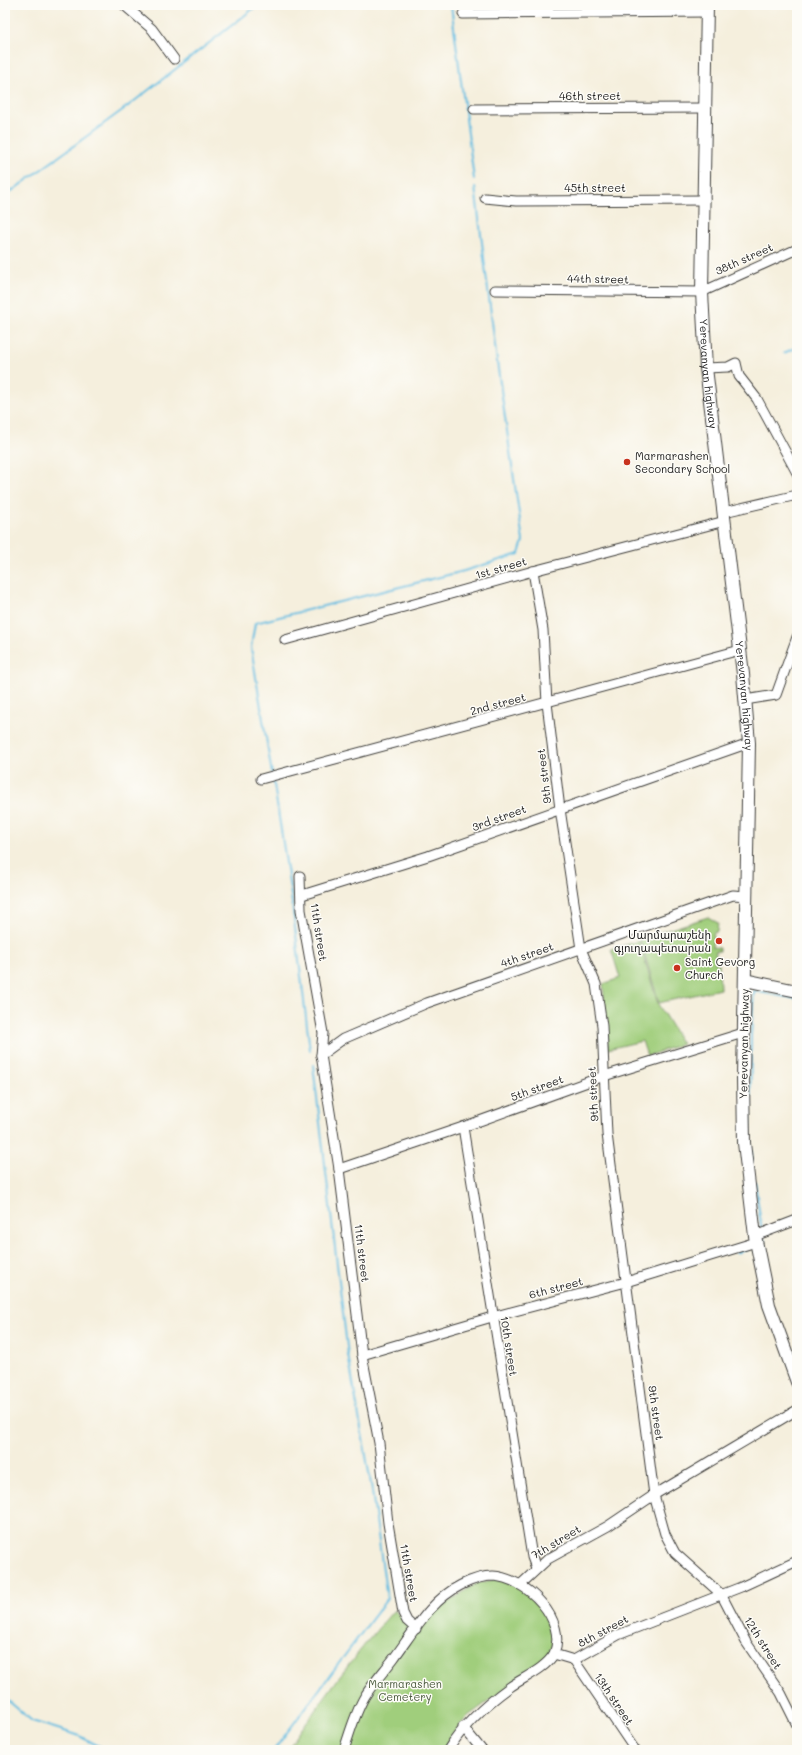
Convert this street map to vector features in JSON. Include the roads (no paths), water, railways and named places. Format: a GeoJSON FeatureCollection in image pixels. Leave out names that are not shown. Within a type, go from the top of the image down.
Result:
{"type":"FeatureCollection","features":[{"type":"Feature","properties":{"kind":"main road","name":"Yerevanyan highway"},"geometry":{"type":"LineString","coordinates":[[707,9],[705,200],[702,292],[706,368],[740,650],[749,743],[743,1033],[744,1143],[756,1239],[769,1305],[797,1382]]}},
{"type":"Feature","properties":{"kind":"main road"},"geometry":{"type":"LineString","coordinates":[[745,980],[797,991]]}},
{"type":"Feature","properties":{"kind":"street"},"geometry":{"type":"LineString","coordinates":[[124,5],[152,29],[174,59]]}},
{"type":"Feature","properties":{"kind":"street"},"geometry":{"type":"LineString","coordinates":[[463,14],[707,9]]}},
{"type":"Feature","properties":{"kind":"street","name":"46th street"},"geometry":{"type":"LineString","coordinates":[[474,109],[706,108]]}},
{"type":"Feature","properties":{"kind":"street","name":"45th street"},"geometry":{"type":"LineString","coordinates":[[485,198],[516,201],[705,200]]}},
{"type":"Feature","properties":{"kind":"street","name":"38th street"},"geometry":{"type":"LineString","coordinates":[[702,292],[797,249]]}},
{"type":"Feature","properties":{"kind":"street","name":"44th street"},"geometry":{"type":"LineString","coordinates":[[495,290],[702,292]]}},
{"type":"Feature","properties":{"kind":"street"},"geometry":{"type":"LineString","coordinates":[[706,368],[728,367],[736,363],[739,376],[757,400],[797,473]]}},
{"type":"Feature","properties":{"kind":"street","name":"1st street"},"geometry":{"type":"LineString","coordinates":[[284,640],[533,571],[797,495]]}},
{"type":"Feature","properties":{"kind":"street","name":"9th street"},"geometry":{"type":"LineString","coordinates":[[533,571],[543,630],[547,703],[560,809],[581,949],[596,984],[602,1026],[607,1134],[654,1495],[665,1534],[675,1553],[721,1594]]}},
{"type":"Feature","properties":{"kind":"street"},"geometry":{"type":"LineString","coordinates":[[745,700],[776,695],[797,637]]}},
{"type":"Feature","properties":{"kind":"street","name":"2nd street"},"geometry":{"type":"LineString","coordinates":[[261,779],[740,650]]}},
{"type":"Feature","properties":{"kind":"street","name":"3rd street"},"geometry":{"type":"LineString","coordinates":[[302,895],[428,856],[749,743]]}},
{"type":"Feature","properties":{"kind":"street","name":"11th street"},"geometry":{"type":"LineString","coordinates":[[300,876],[302,895],[301,910],[323,1033],[321,1055],[339,1169],[362,1355],[379,1442],[388,1523],[403,1613],[407,1621],[416,1629]]}},
{"type":"Feature","properties":{"kind":"street","name":"4th street"},"geometry":{"type":"LineString","coordinates":[[321,1055],[343,1039],[427,1003],[733,895],[747,896]]}},
{"type":"Feature","properties":{"kind":"street","name":"5th street"},"geometry":{"type":"LineString","coordinates":[[339,1169],[463,1127],[604,1076],[743,1033]]}},
{"type":"Feature","properties":{"kind":"street","name":"10th street"},"geometry":{"type":"LineString","coordinates":[[463,1127],[492,1317],[532,1557],[536,1568]]}},
{"type":"Feature","properties":{"kind":"street","name":"6th street"},"geometry":{"type":"LineString","coordinates":[[362,1355],[492,1317],[626,1282],[756,1239],[797,1220]]}},
{"type":"Feature","properties":{"kind":"street","name":"7th street"},"geometry":{"type":"LineString","coordinates":[[520,1585],[536,1568],[548,1559],[608,1526],[654,1495],[797,1410]]}},
{"type":"Feature","properties":{"kind":"street","name":"8th street"},"geometry":{"type":"LineString","coordinates":[[554,1654],[574,1660],[618,1635],[721,1594],[797,1561]]}},
{"type":"Feature","properties":{"kind":"street"},"geometry":{"type":"LineString","coordinates":[[344,1750],[352,1725],[365,1696],[428,1612],[447,1593],[478,1577],[494,1576],[520,1585],[535,1595],[549,1614],[557,1638],[554,1654],[549,1662],[510,1687],[463,1727],[448,1750]]}},
{"type":"Feature","properties":{"kind":"street","name":"12th street"},"geometry":{"type":"LineString","coordinates":[[721,1594],[746,1642],[781,1693],[797,1725]]}},
{"type":"Feature","properties":{"kind":"street","name":"13th street"},"geometry":{"type":"LineString","coordinates":[[574,1660],[635,1750]]}},
{"type":"Feature","properties":{"kind":"street"},"geometry":{"type":"LineString","coordinates":[[463,1727],[482,1750]]}},
{"type":"Feature","properties":{"kind":"waterway"},"geometry":{"type":"LineString","coordinates":[[5,196],[128,106],[258,5]]}},
{"type":"Feature","properties":{"kind":"waterway"},"geometry":{"type":"LineString","coordinates":[[451,5],[474,179]]}},
{"type":"Feature","properties":{"kind":"waterway"},"geometry":{"type":"LineString","coordinates":[[272,774],[251,647],[255,623],[464,571],[519,554],[523,541],[498,369],[475,187]]}},
{"type":"Feature","properties":{"kind":"waterway"},"geometry":{"type":"LineString","coordinates":[[784,353],[797,347]]}},
{"type":"Feature","properties":{"kind":"waterway"},"geometry":{"type":"LineString","coordinates":[[273,778],[291,895],[310,1050]]}},
{"type":"Feature","properties":{"kind":"waterway"},"geometry":{"type":"LineString","coordinates":[[750,1136],[751,1035],[754,991],[797,999]]}},
{"type":"Feature","properties":{"kind":"waterway"},"geometry":{"type":"LineString","coordinates":[[274,1750],[387,1599],[371,1484],[348,1355],[313,1065]]}},
{"type":"Feature","properties":{"kind":"waterway"},"geometry":{"type":"LineString","coordinates":[[751,1147],[752,1162]]}},
{"type":"Feature","properties":{"kind":"waterway"},"geometry":{"type":"LineString","coordinates":[[755,1182],[762,1231]]}},
{"type":"Feature","properties":{"kind":"waterway"},"geometry":{"type":"LineString","coordinates":[[764,1239],[768,1263]]}},
{"type":"Feature","properties":{"kind":"waterway"},"geometry":{"type":"LineString","coordinates":[[736,1253],[747,1250]]}},
{"type":"Feature","properties":{"kind":"waterway"},"geometry":{"type":"LineString","coordinates":[[5,1698],[32,1721],[77,1735],[107,1750]]}},
{"type":"Feature","properties":{"kind":"place","name":"Marmarashen Secondary School"},"geometry":{"type":"Point","coordinates":[627,462]}},
{"type":"Feature","properties":{"kind":"place","name":"Մարմարաշենի գյուղապետարան"},"geometry":{"type":"Point","coordinates":[719,941]}},
{"type":"Feature","properties":{"kind":"place","name":"Saint Gevorg Church"},"geometry":{"type":"Point","coordinates":[677,968]}},
{"type":"Feature","properties":{"kind":"park label","name":"Marmarashen Cemetery"},"geometry":{"type":"Point","coordinates":[405,1690]}}]}
